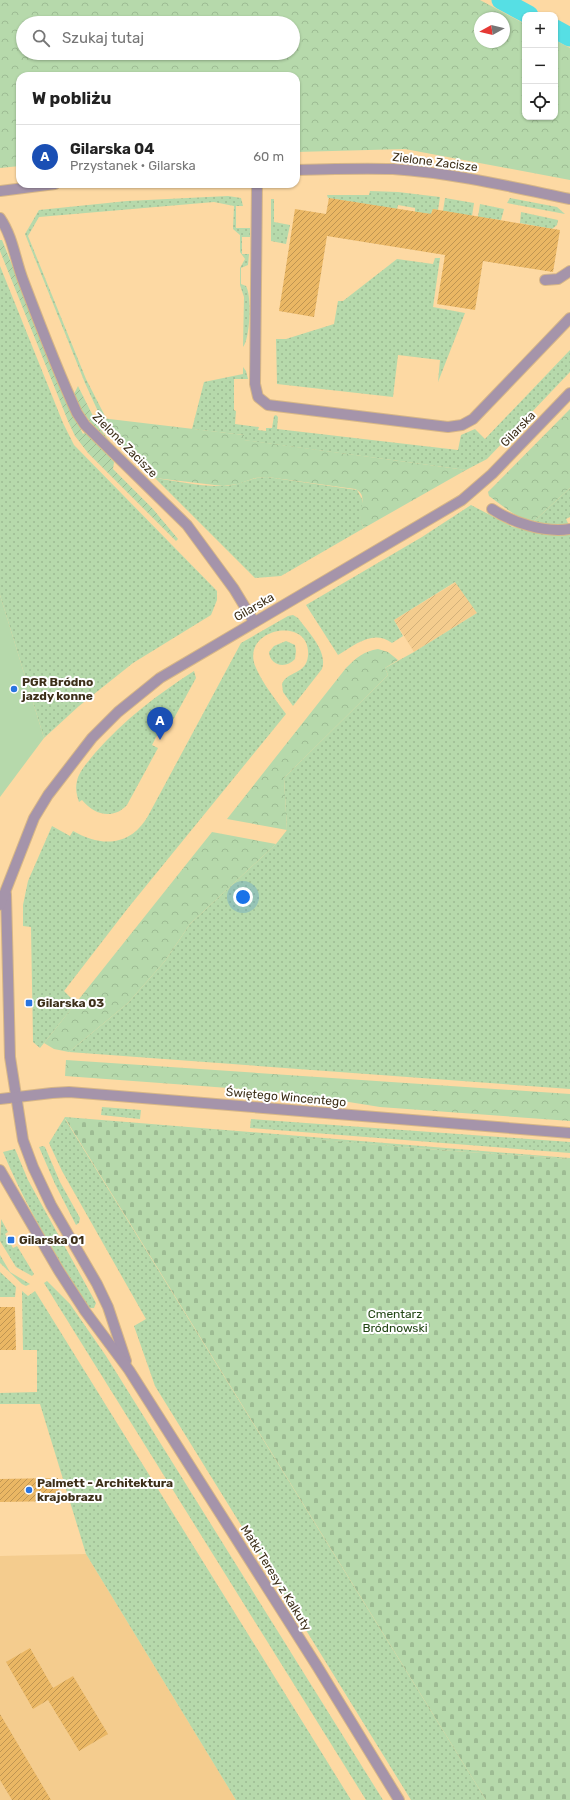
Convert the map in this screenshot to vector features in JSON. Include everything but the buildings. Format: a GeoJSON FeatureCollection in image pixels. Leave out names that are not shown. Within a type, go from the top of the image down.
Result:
{"type":"FeatureCollection","features":[{"type":"Feature","properties":{"kind":"street","name":"Zielone Zacisze"},"geometry":{"type":"LineString","coordinates":[[300,170],[372,169],[421,172],[453,176],[570,199]]}},
{"type":"Feature","properties":{"kind":"street"},"geometry":{"type":"LineString","coordinates":[[0,191],[24,188]]}},
{"type":"Feature","properties":{"kind":"street"},"geometry":{"type":"LineString","coordinates":[[258,188],[255,384],[258,397],[268,405],[448,427],[458,426],[474,419],[570,318]]}},
{"type":"Feature","properties":{"kind":"street","name":"Zielone Zacisze"},"geometry":{"type":"LineString","coordinates":[[0,218],[14,246],[23,279],[77,413],[85,425],[187,525],[234,589],[254,622]]}},
{"type":"Feature","properties":{"kind":"street"},"geometry":{"type":"LineString","coordinates":[[545,280],[558,279],[570,271]]}},
{"type":"Feature","properties":{"kind":"street","name":"Gilarska"},"geometry":{"type":"LineString","coordinates":[[0,904],[6,892],[14,865],[34,818],[61,777],[92,738],[123,708],[160,678],[462,500],[492,474],[570,393]]}},
{"type":"Feature","properties":{"kind":"street"},"geometry":{"type":"LineString","coordinates":[[492,509],[505,517],[525,525],[556,530],[570,529]]}},
{"type":"Feature","properties":{"kind":"street","name":"Gilarska"},"geometry":{"type":"LineString","coordinates":[[6,892],[10,1057],[16,1097]]}},
{"type":"Feature","properties":{"kind":"street","name":"Świętego Wincentego"},"geometry":{"type":"LineString","coordinates":[[0,1099],[69,1092],[570,1133]]}},
{"type":"Feature","properties":{"kind":"street","name":"Matki Teresy z Kalkuty"},"geometry":{"type":"LineString","coordinates":[[16,1097],[23,1140],[33,1167],[51,1205],[100,1290],[108,1307],[129,1370]]}},
{"type":"Feature","properties":{"kind":"street","name":"Matki Teresy z Kalkuty"},"geometry":{"type":"LineString","coordinates":[[0,1170],[59,1271],[85,1311],[129,1370],[317,1666],[399,1800]]}},
{"type":"Feature","properties":{"kind":"shaded area"},"geometry":{"type":"Polygon","coordinates":[[[456,582],[477,613],[414,652],[394,620],[456,582]]]}},
{"type":"Feature","properties":{"kind":"shaded area"},"geometry":{"type":"Polygon","coordinates":[[[86,1554],[236,1800],[0,1800],[0,1556],[86,1554]]]}},
{"type":"Feature","properties":{"kind":"green space"},"geometry":{"type":"Polygon","coordinates":[[[0,0],[480,0],[502,12],[474,12],[474,48],[510,48],[510,16],[522,22],[522,120],[558,120],[558,42],[570,48],[570,180],[405,149],[300,152],[300,72],[16,72],[16,166],[0,168],[0,0]]]}},
{"type":"Feature","properties":{"kind":"green space"},"geometry":{"type":"Polygon","coordinates":[[[370,191],[398,192],[440,197],[438,210],[433,209],[431,214],[415,212],[415,208],[398,205],[397,209],[328,198],[327,195],[369,195],[370,191]]]}},
{"type":"Feature","properties":{"kind":"green space"},"geometry":{"type":"Polygon","coordinates":[[[228,196],[241,198],[243,206],[236,206],[236,228],[250,228],[250,237],[242,237],[242,254],[249,254],[248,265],[241,268],[241,284],[246,286],[248,291],[250,308],[249,327],[243,347],[244,297],[240,285],[240,268],[245,259],[240,252],[240,235],[233,229],[234,206],[214,202],[39,217],[28,236],[86,379],[106,418],[101,418],[85,383],[25,234],[39,210],[127,201],[228,196]]]}},
{"type":"Feature","properties":{"kind":"green space"},"geometry":{"type":"Polygon","coordinates":[[[445,198],[474,203],[472,216],[443,211],[445,198]]]}},
{"type":"Feature","properties":{"kind":"green space"},"geometry":{"type":"Polygon","coordinates":[[[510,198],[557,207],[565,214],[507,203],[510,198]]]}},
{"type":"Feature","properties":{"kind":"green space"},"geometry":{"type":"Polygon","coordinates":[[[271,199],[274,199],[274,222],[290,225],[286,244],[271,241],[271,199]]]}},
{"type":"Feature","properties":{"kind":"green space"},"geometry":{"type":"Polygon","coordinates":[[[480,204],[504,209],[501,220],[478,217],[480,204]]]}},
{"type":"Feature","properties":{"kind":"green space"},"geometry":{"type":"Polygon","coordinates":[[[521,212],[558,220],[557,225],[552,229],[520,223],[521,212]]]}},
{"type":"Feature","properties":{"kind":"green space"},"geometry":{"type":"Polygon","coordinates":[[[0,240],[2,240],[68,405],[83,434],[86,432],[114,462],[113,469],[153,509],[178,539],[176,541],[88,453],[75,436],[0,251],[0,240]]]}},
{"type":"Feature","properties":{"kind":"green space"},"geometry":{"type":"Polygon","coordinates":[[[435,258],[440,258],[433,307],[465,313],[438,382],[440,360],[398,355],[393,397],[277,384],[276,339],[286,339],[334,324],[338,301],[343,301],[397,259],[433,264],[435,258]]]}},
{"type":"Feature","properties":{"kind":"green space"},"geometry":{"type":"Polygon","coordinates":[[[0,266],[63,423],[74,445],[217,591],[217,600],[211,615],[133,663],[79,706],[44,738],[0,595],[0,266]]]}},
{"type":"Feature","properties":{"kind":"green space"},"geometry":{"type":"Polygon","coordinates":[[[570,350],[570,372],[487,459],[466,470],[243,440],[244,435],[192,429],[204,382],[243,374],[243,367],[246,371],[248,379],[234,379],[234,410],[236,411],[235,424],[259,427],[258,430],[266,431],[266,428],[272,428],[274,416],[276,415],[278,417],[277,429],[458,450],[461,435],[475,429],[485,439],[570,350]]]}},
{"type":"Feature","properties":{"kind":"green space"},"geometry":{"type":"Polygon","coordinates":[[[78,386],[98,426],[114,447],[91,423],[81,409],[74,394],[78,386]]]}},
{"type":"Feature","properties":{"kind":"green space"},"geometry":{"type":"Polygon","coordinates":[[[570,409],[570,488],[533,522],[515,515],[489,496],[488,492],[570,409]]]}},
{"type":"Feature","properties":{"kind":"green space"},"geometry":{"type":"Polygon","coordinates":[[[101,418],[244,435],[244,440],[466,470],[364,528],[360,517],[362,497],[359,491],[355,489],[267,477],[255,478],[238,484],[223,486],[155,478],[119,442],[101,418]]]}},
{"type":"Feature","properties":{"kind":"green space"},"geometry":{"type":"Polygon","coordinates":[[[267,477],[357,490],[362,499],[361,520],[364,528],[281,576],[255,578],[155,478],[198,485],[229,486],[256,478],[267,477]]]}},
{"type":"Feature","properties":{"kind":"green space"},"geometry":{"type":"Polygon","coordinates":[[[570,488],[570,517],[566,519],[569,525],[562,526],[533,522],[570,488]]]}},
{"type":"Feature","properties":{"kind":"green space"},"geometry":{"type":"Polygon","coordinates":[[[471,505],[513,527],[555,534],[570,533],[570,1089],[69,1052],[128,1003],[165,961],[190,924],[276,844],[287,830],[284,778],[388,675],[385,668],[477,613],[455,582],[394,620],[403,636],[392,643],[385,639],[371,638],[358,643],[338,655],[306,605],[422,537],[471,505]]]}},
{"type":"Feature","properties":{"kind":"green space","name":"PGR Bródno jazdy konne"},"geometry":{"type":"Polygon","coordinates":[[[0,595],[44,738],[0,797],[0,595]]]}},
{"type":"Feature","properties":{"kind":"green space"},"geometry":{"type":"Polygon","coordinates":[[[293,615],[298,618],[320,649],[323,662],[322,669],[293,706],[283,692],[282,684],[284,680],[304,667],[307,662],[308,656],[306,643],[299,635],[289,631],[277,631],[266,636],[257,643],[253,654],[256,668],[266,686],[286,714],[128,908],[64,991],[76,1003],[40,1048],[33,1042],[31,927],[23,926],[23,905],[28,881],[52,826],[70,836],[73,831],[94,840],[104,841],[124,839],[133,834],[148,816],[241,643],[288,616],[293,615]]]}},
{"type":"Feature","properties":{"kind":"green space"},"geometry":{"type":"Polygon","coordinates":[[[286,641],[295,645],[295,659],[283,665],[275,663],[270,657],[269,652],[274,646],[286,641]]]}},
{"type":"Feature","properties":{"kind":"green space"},"geometry":{"type":"Polygon","coordinates":[[[378,649],[388,652],[398,660],[385,668],[388,675],[284,778],[287,830],[227,819],[346,668],[353,661],[368,651],[378,649]]]}},
{"type":"Feature","properties":{"kind":"green space"},"geometry":{"type":"Polygon","coordinates":[[[194,671],[196,678],[167,731],[161,728],[152,745],[158,748],[127,805],[116,813],[104,814],[92,809],[82,800],[79,802],[76,790],[78,777],[95,753],[142,708],[194,671]]]}},
{"type":"Feature","properties":{"kind":"green space"},"geometry":{"type":"Polygon","coordinates":[[[212,832],[276,844],[190,924],[165,961],[128,1003],[69,1052],[54,1049],[44,1043],[212,832]]]}},
{"type":"Feature","properties":{"kind":"green space"},"geometry":{"type":"Polygon","coordinates":[[[66,1060],[570,1094],[570,1121],[380,1107],[330,1099],[242,1089],[65,1076],[66,1060]]]}},
{"type":"Feature","properties":{"kind":"green space"},"geometry":{"type":"Polygon","coordinates":[[[102,1107],[141,1110],[140,1119],[101,1115],[102,1107]]]}},
{"type":"Feature","properties":{"kind":"green space"},"geometry":{"type":"Polygon","coordinates":[[[65,1117],[570,1158],[439,1150],[65,1119],[486,1800],[411,1800],[155,1386],[134,1326],[146,1319],[62,1171],[49,1143],[65,1117]]]}},
{"type":"Feature","properties":{"kind":"green space","name":"Cmentarz Bródnowski"},"geometry":{"type":"Polygon","coordinates":[[[65,1118],[439,1150],[570,1159],[570,1800],[486,1800],[65,1118]]]}},
{"type":"Feature","properties":{"kind":"green space"},"geometry":{"type":"Polygon","coordinates":[[[251,1119],[570,1142],[570,1153],[250,1128],[251,1119]]]}},
{"type":"Feature","properties":{"kind":"green space"},"geometry":{"type":"Polygon","coordinates":[[[39,1147],[45,1147],[60,1182],[80,1218],[79,1223],[76,1225],[55,1184],[39,1147]]]}},
{"type":"Feature","properties":{"kind":"green space"},"geometry":{"type":"Polygon","coordinates":[[[15,1149],[28,1180],[96,1303],[94,1308],[89,1308],[77,1289],[22,1193],[3,1152],[15,1149]]]}},
{"type":"Feature","properties":{"kind":"green space"},"geometry":{"type":"Polygon","coordinates":[[[1,1219],[8,1232],[5,1234],[13,1248],[17,1246],[34,1274],[32,1276],[16,1267],[0,1241],[1,1219]]]}},
{"type":"Feature","properties":{"kind":"green space"},"geometry":{"type":"Polygon","coordinates":[[[0,1255],[10,1272],[30,1284],[26,1286],[22,1284],[0,1263],[0,1255]]]}},
{"type":"Feature","properties":{"kind":"green space"},"geometry":{"type":"Polygon","coordinates":[[[0,1272],[16,1287],[15,1297],[0,1297],[0,1272]]]}},
{"type":"Feature","properties":{"kind":"green space"},"geometry":{"type":"Polygon","coordinates":[[[47,1281],[70,1304],[106,1356],[383,1800],[366,1800],[44,1283],[47,1281]]]}},
{"type":"Feature","properties":{"kind":"green space"},"geometry":{"type":"Polygon","coordinates":[[[22,1291],[28,1296],[35,1291],[351,1800],[236,1800],[86,1554],[40,1404],[0,1404],[0,1393],[37,1392],[37,1350],[23,1350],[22,1291]]]}},
{"type":"Feature","properties":{"kind":"waterway"},"geometry":{"type":"LineString","coordinates":[[501,0],[523,12]]}},
{"type":"Feature","properties":{"kind":"waterway"},"geometry":{"type":"LineString","coordinates":[[558,31],[570,37]]}},
{"type":"Feature","properties":{"kind":"place","name":"PGR Bródno jazdy konne"},"geometry":{"type":"Point","coordinates":[14,689]}},
{"type":"Feature","properties":{"kind":"place","name":"Gilarska 04"},"geometry":{"type":"Point","coordinates":[160,740]}},
{"type":"Feature","properties":{"kind":"place","name":"Gilarska 03"},"geometry":{"type":"Point","coordinates":[29,1003]}},
{"type":"Feature","properties":{"kind":"place","name":"Gilarska 01"},"geometry":{"type":"Point","coordinates":[11,1240]}},
{"type":"Feature","properties":{"kind":"place","name":"Palmett - Architektura krajobrazu"},"geometry":{"type":"Point","coordinates":[29,1490]}}]}
